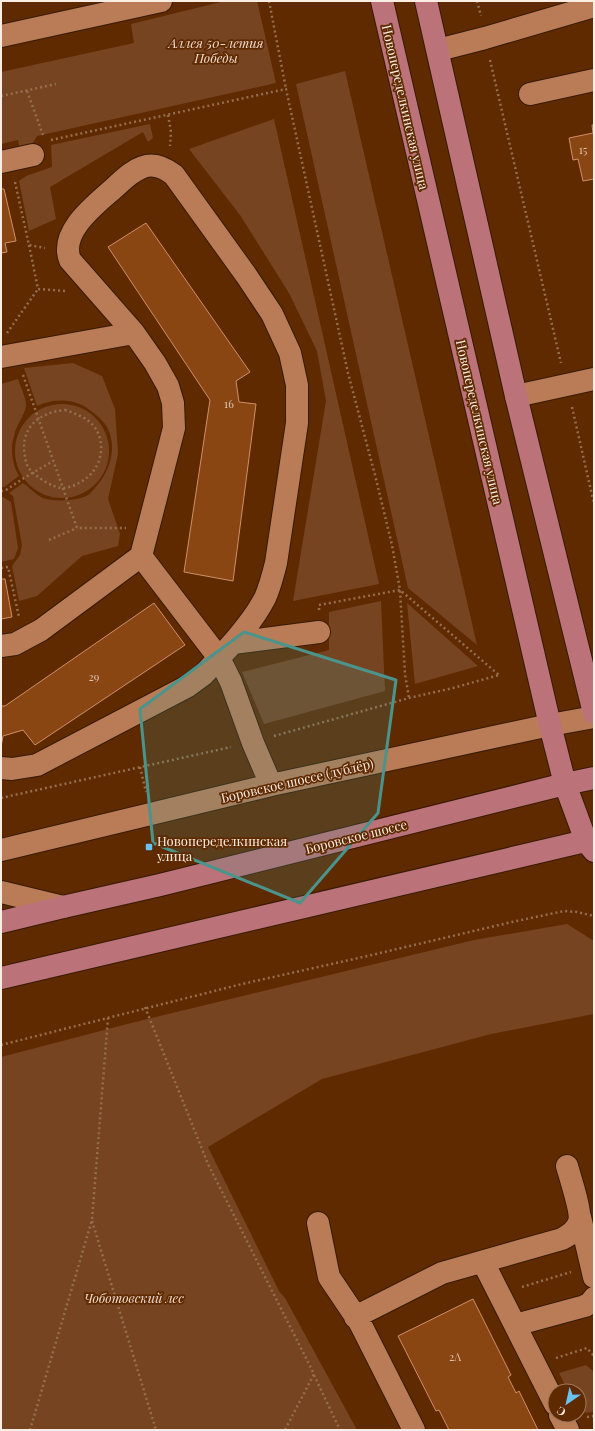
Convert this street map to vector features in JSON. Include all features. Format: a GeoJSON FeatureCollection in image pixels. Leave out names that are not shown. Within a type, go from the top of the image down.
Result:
{"type":"FeatureCollection","features":[{"type":"Feature","properties":{"kind":"main road","name":"Новопеределкинская улица"},"geometry":{"type":"LineString","coordinates":[[382,1],[550,725],[565,784],[591,843]]}},
{"type":"Feature","properties":{"kind":"main road"},"geometry":{"type":"LineString","coordinates":[[426,1],[516,396],[594,713]]}},
{"type":"Feature","properties":{"kind":"main road","name":"Боровское шоссе"},"geometry":{"type":"LineString","coordinates":[[1,922],[63,906],[160,885],[594,778]]}},
{"type":"Feature","properties":{"kind":"main road"},"geometry":{"type":"LineString","coordinates":[[1,978],[591,843]]}},
{"type":"Feature","properties":{"kind":"street"},"geometry":{"type":"LineString","coordinates":[[1,36],[148,2]]}},
{"type":"Feature","properties":{"kind":"street"},"geometry":{"type":"LineString","coordinates":[[438,50],[485,38],[594,6]]}},
{"type":"Feature","properties":{"kind":"street"},"geometry":{"type":"LineString","coordinates":[[530,94],[594,80]]}},
{"type":"Feature","properties":{"kind":"street"},"geometry":{"type":"LineString","coordinates":[[6,161],[39,148]]}},
{"type":"Feature","properties":{"kind":"street"},"geometry":{"type":"LineString","coordinates":[[1,646],[15,644],[41,630],[141,556],[174,428],[173,404],[165,380],[134,333],[70,260],[67,253],[70,239],[86,213],[133,172],[143,167],[162,167],[174,175],[246,275],[272,314],[290,353],[297,384],[297,423],[276,563],[265,598],[252,620],[203,675],[188,686],[37,765],[12,769],[1,768]]}},
{"type":"Feature","properties":{"kind":"street"},"geometry":{"type":"LineString","coordinates":[[8,356],[134,333]]}},
{"type":"Feature","properties":{"kind":"street"},"geometry":{"type":"LineString","coordinates":[[516,396],[594,379]]}},
{"type":"Feature","properties":{"kind":"street"},"geometry":{"type":"LineString","coordinates":[[141,556],[226,650],[231,682],[253,743],[271,785]]}},
{"type":"Feature","properties":{"kind":"street"},"geometry":{"type":"LineString","coordinates":[[226,650],[319,632]]}},
{"type":"Feature","properties":{"kind":"street","name":"Боровское шоссе (дублёр)"},"geometry":{"type":"LineString","coordinates":[[1,850],[271,785],[550,725],[594,717]]}},
{"type":"Feature","properties":{"kind":"street"},"geometry":{"type":"LineString","coordinates":[[1,892],[63,906]]}},
{"type":"Feature","properties":{"kind":"street"},"geometry":{"type":"LineString","coordinates":[[567,1166],[594,1277]]}},
{"type":"Feature","properties":{"kind":"street"},"geometry":{"type":"LineString","coordinates":[[356,1317],[442,1273],[562,1239],[574,1231],[580,1217]]}},
{"type":"Feature","properties":{"kind":"street"},"geometry":{"type":"LineString","coordinates":[[318,1223],[329,1277],[356,1317],[414,1430]]}},
{"type":"Feature","properties":{"kind":"street"},"geometry":{"type":"LineString","coordinates":[[483,1262],[547,1388]]}},
{"type":"Feature","properties":{"kind":"street"},"geometry":{"type":"LineString","coordinates":[[515,1325],[585,1306],[594,1298]]}},
{"type":"Feature","properties":{"kind":"path"},"geometry":{"type":"LineString","coordinates":[[269,1],[286,89]]}},
{"type":"Feature","properties":{"kind":"path"},"geometry":{"type":"LineString","coordinates":[[477,1],[594,504]]}},
{"type":"Feature","properties":{"kind":"path"},"geometry":{"type":"LineString","coordinates":[[1,96],[56,84]]}},
{"type":"Feature","properties":{"kind":"path"},"geometry":{"type":"LineString","coordinates":[[27,91],[39,148]]}},
{"type":"Feature","properties":{"kind":"path"},"geometry":{"type":"LineString","coordinates":[[162,167],[169,147],[171,132],[168,115]]}},
{"type":"Feature","properties":{"kind":"path"},"geometry":{"type":"LineString","coordinates":[[6,161],[29,245],[38,289],[6,335]]}},
{"type":"Feature","properties":{"kind":"path"},"geometry":{"type":"LineString","coordinates":[[29,245],[67,253]]}},
{"type":"Feature","properties":{"kind":"path"},"geometry":{"type":"LineString","coordinates":[[38,289],[100,294]]}},
{"type":"Feature","properties":{"kind":"path"},"geometry":{"type":"LineString","coordinates":[[8,356],[38,419],[77,528]]}},
{"type":"Feature","properties":{"kind":"path"},"geometry":{"type":"LineString","coordinates":[[65,410],[78,414],[92,424],[99,436],[102,452],[97,466],[88,476],[76,485],[63,488],[52,485],[33,473],[28,466],[24,442],[28,428],[38,419],[53,411],[65,410]]}},
{"type":"Feature","properties":{"kind":"path"},"geometry":{"type":"LineString","coordinates":[[1,491],[6,490],[53,461]]}},
{"type":"Feature","properties":{"kind":"path"},"geometry":{"type":"LineString","coordinates":[[49,540],[77,528],[148,528]]}},
{"type":"Feature","properties":{"kind":"path"},"geometry":{"type":"LineString","coordinates":[[1,568],[8,567],[24,639]]}},
{"type":"Feature","properties":{"kind":"path"},"geometry":{"type":"LineString","coordinates":[[319,632],[319,605],[400,590],[499,675]]}},
{"type":"Feature","properties":{"kind":"path"},"geometry":{"type":"LineString","coordinates":[[140,767],[146,793]]}},
{"type":"Feature","properties":{"kind":"path"},"geometry":{"type":"LineString","coordinates":[[1,1045],[145,1007],[564,911],[594,916]]}},
{"type":"Feature","properties":{"kind":"path"},"geometry":{"type":"LineString","coordinates":[[145,1007],[208,1164],[314,1374],[340,1430]]}},
{"type":"Feature","properties":{"kind":"path"},"geometry":{"type":"LineString","coordinates":[[30,1430],[92,1220],[108,1018]]}},
{"type":"Feature","properties":{"kind":"path"},"geometry":{"type":"LineString","coordinates":[[92,1220],[156,1430]]}},
{"type":"Feature","properties":{"kind":"path"},"geometry":{"type":"LineString","coordinates":[[499,1294],[572,1272]]}},
{"type":"Feature","properties":{"kind":"path"},"geometry":{"type":"LineString","coordinates":[[285,1430],[314,1374]]}},
{"type":"Feature","properties":{"kind":"highlighted area"},"geometry":{"type":"Polygon","coordinates":[[[244,632],[396,680],[378,813],[300,903],[153,843],[140,709],[244,632]]]}},
{"type":"Feature","properties":{"kind":"green space","name":"Аллея 50-летия Победы"},"geometry":{"type":"Polygon","coordinates":[[[225,1],[257,1],[276,83],[37,136],[30,148],[20,150],[18,140],[1,144],[1,72],[134,43],[131,24],[225,1]]]}},
{"type":"Feature","properties":{"kind":"green space"},"geometry":{"type":"Polygon","coordinates":[[[345,71],[477,645],[408,588],[296,84],[345,71]]]}},
{"type":"Feature","properties":{"kind":"green space"},"geometry":{"type":"Polygon","coordinates":[[[274,119],[379,584],[293,601],[326,401],[317,351],[289,293],[240,215],[189,149],[274,119]]]}},
{"type":"Feature","properties":{"kind":"green space"},"geometry":{"type":"Polygon","coordinates":[[[150,124],[153,138],[148,142],[143,132],[50,187],[56,219],[29,231],[19,181],[26,176],[52,167],[51,145],[150,124]]]}},
{"type":"Feature","properties":{"kind":"green space"},"geometry":{"type":"Polygon","coordinates":[[[73,363],[102,376],[115,409],[118,454],[108,499],[120,534],[118,546],[82,556],[37,596],[19,601],[12,566],[20,555],[22,545],[13,496],[9,493],[23,483],[43,498],[53,500],[79,499],[90,494],[100,482],[111,460],[112,443],[110,435],[107,427],[100,419],[87,408],[75,402],[56,401],[37,406],[24,368],[73,363]]]}},
{"type":"Feature","properties":{"kind":"green space"},"geometry":{"type":"Polygon","coordinates":[[[18,379],[26,403],[24,414],[16,428],[12,446],[13,461],[19,476],[4,487],[1,487],[1,384],[18,379]]]}},
{"type":"Feature","properties":{"kind":"green space"},"geometry":{"type":"Polygon","coordinates":[[[62,404],[80,408],[95,418],[105,433],[109,451],[105,469],[95,484],[80,494],[62,498],[44,494],[29,484],[19,469],[15,451],[19,433],[29,418],[44,408],[62,404]]]}},
{"type":"Feature","properties":{"kind":"green space"},"geometry":{"type":"Polygon","coordinates":[[[1,497],[11,502],[18,548],[14,559],[1,562],[1,497]]]}},
{"type":"Feature","properties":{"kind":"green space"},"geometry":{"type":"Polygon","coordinates":[[[381,601],[385,691],[264,724],[242,672],[329,650],[329,612],[381,601]]]}},
{"type":"Feature","properties":{"kind":"green space"},"geometry":{"type":"Polygon","coordinates":[[[407,603],[478,666],[415,684],[407,603]]]}},
{"type":"Feature","properties":{"kind":"green space","name":"Чоботовский лес"},"geometry":{"type":"Polygon","coordinates":[[[567,924],[594,941],[594,1014],[491,1034],[322,1079],[208,1147],[279,1291],[285,1298],[357,1430],[1,1430],[1,1057],[131,1023],[474,940],[567,924]]]}},
{"type":"Feature","properties":{"kind":"green space"},"geometry":{"type":"Polygon","coordinates":[[[586,1365],[594,1372],[594,1412],[587,1412],[587,1383],[564,1383],[559,1373],[586,1365]]]}},
{"type":"Feature","properties":{"kind":"building"},"geometry":{"type":"Polygon","coordinates":[[[592,125],[594,125],[594,179],[583,181],[578,159],[573,160],[569,138],[593,133],[592,125]]]}},
{"type":"Feature","properties":{"kind":"building"},"geometry":{"type":"Polygon","coordinates":[[[1,189],[4,189],[16,241],[5,243],[7,252],[1,253],[1,189]]]}},
{"type":"Feature","properties":{"kind":"building"},"geometry":{"type":"Polygon","coordinates":[[[146,223],[250,372],[236,381],[239,402],[256,404],[233,581],[184,572],[210,400],[108,247],[146,223]]]}},
{"type":"Feature","properties":{"kind":"building"},"geometry":{"type":"Polygon","coordinates":[[[1,579],[5,579],[12,617],[1,619],[1,579]]]}},
{"type":"Feature","properties":{"kind":"building"},"geometry":{"type":"Polygon","coordinates":[[[154,603],[185,645],[35,745],[23,730],[3,736],[1,747],[1,706],[5,706],[154,603]]]}},
{"type":"Feature","properties":{"kind":"building"},"geometry":{"type":"Polygon","coordinates":[[[473,1299],[511,1375],[508,1377],[516,1393],[519,1391],[538,1430],[449,1430],[439,1410],[436,1411],[398,1336],[473,1299]]]}},
{"type":"Feature","properties":{"kind":"place","name":"Новопеределкинская улица"},"geometry":{"type":"Point","coordinates":[149,847]}}]}
